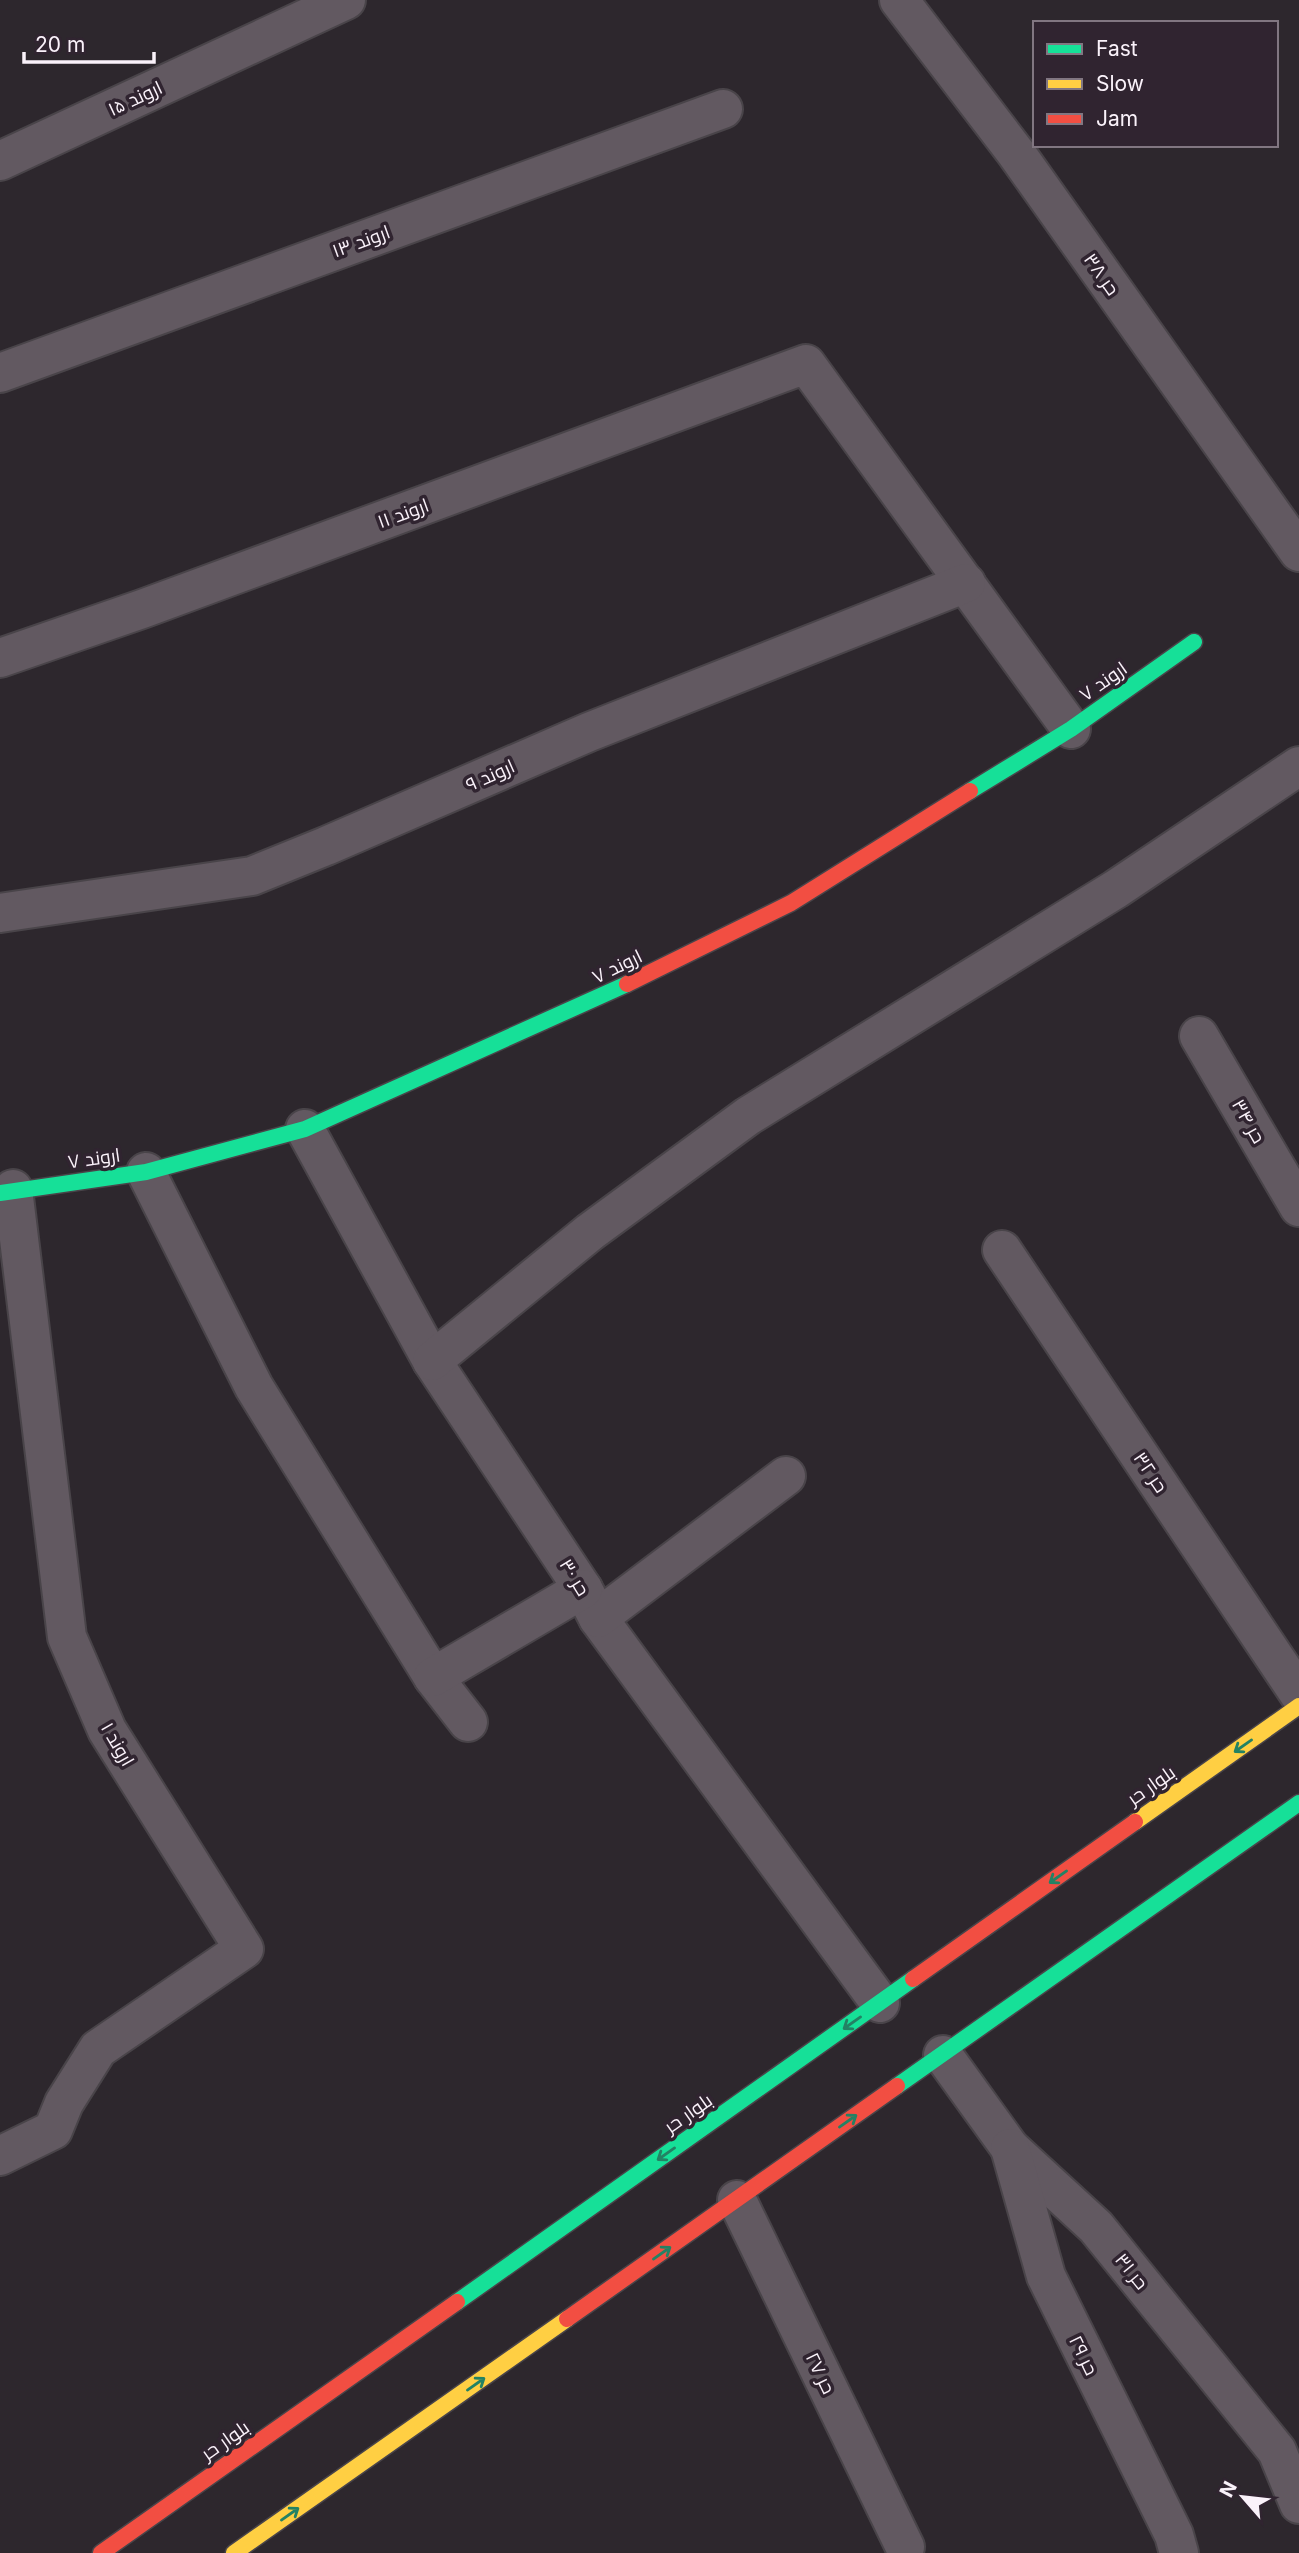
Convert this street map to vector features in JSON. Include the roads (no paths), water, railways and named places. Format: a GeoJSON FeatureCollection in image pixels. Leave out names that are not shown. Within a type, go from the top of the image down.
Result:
{"type":"FeatureCollection","features":[{"type":"Feature","properties":{"kind":"main road","name":"اروند ۷"},"geometry":{"type":"LineString","coordinates":[[6,1191],[146,1172],[304,1129],[603,996],[791,904],[1071,729],[1194,642]]}},
{"type":"Feature","properties":{"kind":"main road","name":"بلوار حر"},"geometry":{"type":"LineString","coordinates":[[101,2553],[1299,1706]]}},
{"type":"Feature","properties":{"kind":"main road"},"geometry":{"type":"LineString","coordinates":[[244,2550],[1299,1803]]}},
{"type":"Feature","properties":{"kind":"street","name":"اروند ۱۵"},"geometry":{"type":"LineString","coordinates":[[0,161],[346,0]]}},
{"type":"Feature","properties":{"kind":"street","name":"حر ۳۸"},"geometry":{"type":"LineString","coordinates":[[899,0],[1016,153],[1299,552]]}},
{"type":"Feature","properties":{"kind":"street","name":"اروند ۱۳"},"geometry":{"type":"LineString","coordinates":[[0,373],[723,110]]}},
{"type":"Feature","properties":{"kind":"street","name":"اروند ۱۱"},"geometry":{"type":"LineString","coordinates":[[0,658],[142,610],[806,364],[966,583]]}},
{"type":"Feature","properties":{"kind":"street"},"geometry":{"type":"LineString","coordinates":[[966,583],[1071,729]]}},
{"type":"Feature","properties":{"kind":"street","name":"اروند ۹"},"geometry":{"type":"LineString","coordinates":[[0,913],[252,876],[589,732],[966,583]]}},
{"type":"Feature","properties":{"kind":"street"},"geometry":{"type":"LineString","coordinates":[[432,1361],[590,1232],[748,1116],[1116,889],[1299,766]]}},
{"type":"Feature","properties":{"kind":"street","name":"حر ۳۴"},"geometry":{"type":"LineString","coordinates":[[1199,1036],[1299,1207]]}},
{"type":"Feature","properties":{"kind":"street","name":"حر ۳۰"},"geometry":{"type":"LineString","coordinates":[[304,1129],[432,1361],[591,1603],[880,2003]]}},
{"type":"Feature","properties":{"kind":"street"},"geometry":{"type":"LineString","coordinates":[[146,1172],[254,1387],[433,1677],[468,1722]]}},
{"type":"Feature","properties":{"kind":"street","name":"اروند ۱"},"geometry":{"type":"LineString","coordinates":[[0,2156],[53,2130],[64,2103],[98,2049],[244,1950],[107,1730],[67,1637],[6,1191]]}},
{"type":"Feature","properties":{"kind":"street","name":"حر ۳۲"},"geometry":{"type":"LineString","coordinates":[[1002,1250],[1299,1694]]}},
{"type":"Feature","properties":{"kind":"street"},"geometry":{"type":"LineString","coordinates":[[433,1677],[591,1603],[786,1476]]}},
{"type":"Feature","properties":{"kind":"street","name":"حر ۳۱"},"geometry":{"type":"LineString","coordinates":[[943,2055],[1010,2148],[1096,2227],[1277,2451],[1299,2504]]}},
{"type":"Feature","properties":{"kind":"street","name":"حر ۲۹"},"geometry":{"type":"LineString","coordinates":[[1010,2148],[1046,2276],[1174,2535],[1179,2553]]}},
{"type":"Feature","properties":{"kind":"street","name":"حر ۲۷"},"geometry":{"type":"LineString","coordinates":[[737,2200],[905,2547]]}}]}
